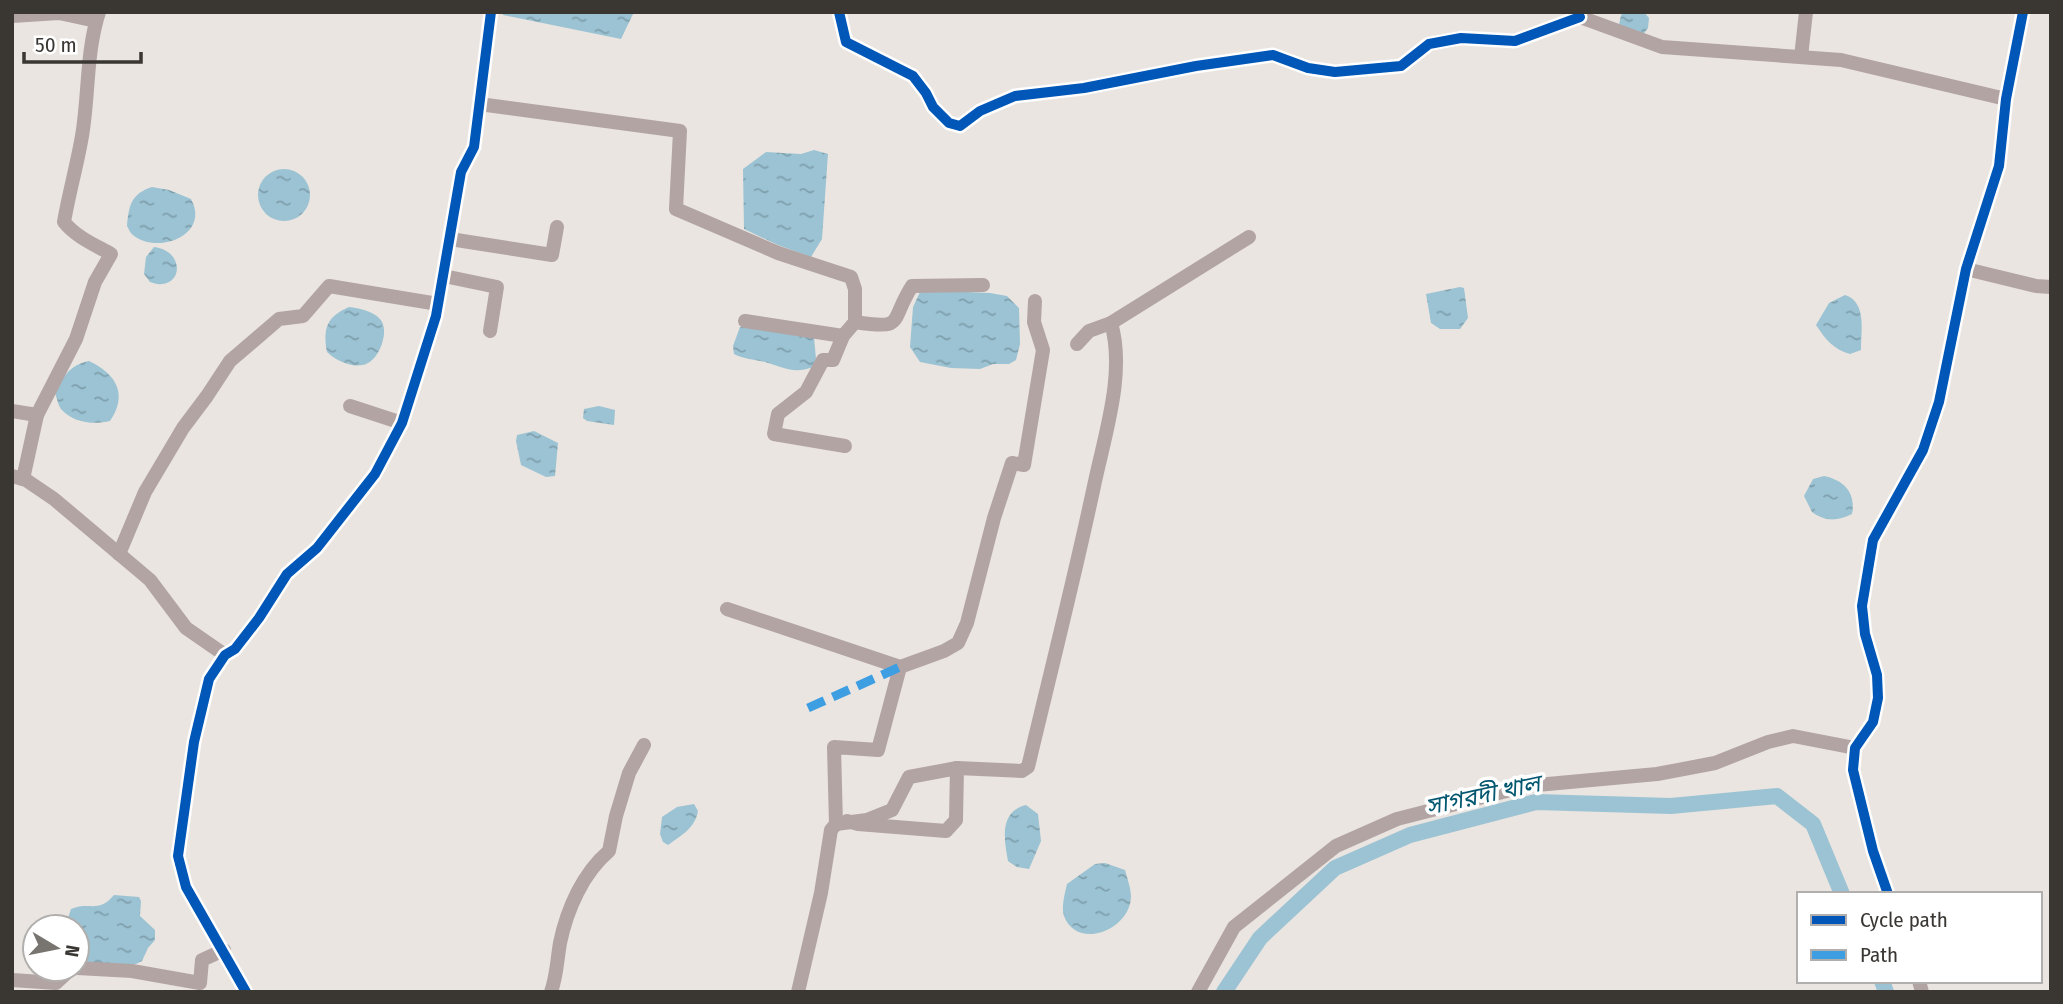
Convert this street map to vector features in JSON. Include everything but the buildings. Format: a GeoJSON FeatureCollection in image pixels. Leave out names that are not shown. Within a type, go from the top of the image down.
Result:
{"type":"FeatureCollection","features":[{"type":"Feature","properties":{"kind":"street"},"geometry":{"type":"LineString","coordinates":[[246,992],[186,887],[178,856],[194,742],[209,679],[225,655],[235,649],[287,574],[317,548],[375,474],[402,423],[438,304],[461,172],[474,147],[491,12]]}},
{"type":"Feature","properties":{"kind":"street"},"geometry":{"type":"LineString","coordinates":[[839,12],[846,42],[912,76],[933,107],[949,123],[960,126],[980,111],[1015,96],[1084,88],[1196,66],[1273,55],[1308,68],[1335,72],[1401,66],[1429,44],[1461,38],[1515,41],[1580,15],[1662,47],[1841,60],[2006,99]]}},
{"type":"Feature","properties":{"kind":"street"},"geometry":{"type":"LineString","coordinates":[[1801,57],[1806,12]]}},
{"type":"Feature","properties":{"kind":"street"},"geometry":{"type":"LineString","coordinates":[[1887,892],[1873,851],[1853,770],[1855,748],[1873,722],[1878,698],[1877,675],[1864,634],[1862,606],[1874,540],[1923,450],[1939,402],[1966,270],[1999,166],[2006,99],[2023,12]]}},
{"type":"Feature","properties":{"kind":"street"},"geometry":{"type":"LineString","coordinates":[[12,16],[59,13],[97,17],[90,56],[82,138],[70,182],[64,222],[86,241],[111,254],[95,282],[76,338],[37,415],[18,478],[54,499],[150,580],[186,628],[225,655]]}},
{"type":"Feature","properties":{"kind":"street"},"geometry":{"type":"LineString","coordinates":[[479,104],[681,131],[676,209],[778,253],[851,277],[855,289],[855,322],[843,336],[833,360],[823,360],[806,391],[778,414],[774,434],[845,446]]}},
{"type":"Feature","properties":{"kind":"street"},"geometry":{"type":"LineString","coordinates":[[450,239],[552,255],[557,227]]}},
{"type":"Feature","properties":{"kind":"street"},"geometry":{"type":"LineString","coordinates":[[1077,344],[1089,331],[1111,323],[1250,237]]}},
{"type":"Feature","properties":{"kind":"street"},"geometry":{"type":"LineString","coordinates":[[1966,270],[2051,287]]}},
{"type":"Feature","properties":{"kind":"street"},"geometry":{"type":"LineString","coordinates":[[444,276],[497,287],[490,331]]}},
{"type":"Feature","properties":{"kind":"street"},"geometry":{"type":"LineString","coordinates":[[855,322],[885,327],[892,325],[912,286],[983,285]]}},
{"type":"Feature","properties":{"kind":"street"},"geometry":{"type":"LineString","coordinates":[[119,554],[145,492],[183,428],[230,361],[279,319],[303,316],[329,286],[438,304]]}},
{"type":"Feature","properties":{"kind":"street"},"geometry":{"type":"LineString","coordinates":[[727,610],[900,667],[958,643],[967,623],[994,518],[1012,463],[1024,466],[1043,350],[1034,322],[1035,301]]}},
{"type":"Feature","properties":{"kind":"street"},"geometry":{"type":"LineString","coordinates":[[745,321],[843,336]]}},
{"type":"Feature","properties":{"kind":"street"},"geometry":{"type":"LineString","coordinates":[[798,992],[821,893],[831,830],[841,822],[867,820],[892,810],[909,777],[957,768],[1026,771],[1028,768],[1116,383],[1114,333],[1111,323]]}},
{"type":"Feature","properties":{"kind":"street"},"geometry":{"type":"LineString","coordinates":[[350,406],[402,423]]}},
{"type":"Feature","properties":{"kind":"street"},"geometry":{"type":"LineString","coordinates":[[12,411],[37,415]]}},
{"type":"Feature","properties":{"kind":"street"},"geometry":{"type":"LineString","coordinates":[[841,822],[834,747],[878,750],[900,667]]}},
{"type":"Feature","properties":{"kind":"street"},"geometry":{"type":"LineString","coordinates":[[1198,992],[1234,928],[1336,846],[1397,819],[1526,786],[1657,774],[1714,762],[1768,742],[1793,736],[1855,748]]}},
{"type":"Feature","properties":{"kind":"street"},"geometry":{"type":"LineString","coordinates":[[551,992],[557,974],[561,943],[575,898],[594,864],[609,851],[629,773],[644,745]]}},
{"type":"Feature","properties":{"kind":"street"},"geometry":{"type":"LineString","coordinates":[[841,822],[946,831],[956,820],[957,768]]}},
{"type":"Feature","properties":{"kind":"street"},"geometry":{"type":"LineString","coordinates":[[91,969],[132,971],[200,983],[202,960],[223,950]]}},
{"type":"Feature","properties":{"kind":"water"},"geometry":{"type":"Polygon","coordinates":[[[502,12],[634,12],[621,39],[503,15],[502,12]]]}},
{"type":"Feature","properties":{"kind":"water"},"geometry":{"type":"Polygon","coordinates":[[[1625,12],[1644,12],[1649,18],[1648,28],[1642,36],[1619,25],[1621,15],[1625,12]]]}},
{"type":"Feature","properties":{"kind":"water"},"geometry":{"type":"Polygon","coordinates":[[[814,150],[828,154],[822,239],[811,257],[744,229],[743,169],[766,152],[801,154],[814,150]]]}},
{"type":"Feature","properties":{"kind":"water"},"geometry":{"type":"Polygon","coordinates":[[[284,169],[303,176],[310,195],[303,214],[284,221],[265,214],[258,195],[265,176],[284,169]]]}},
{"type":"Feature","properties":{"kind":"water"},"geometry":{"type":"Polygon","coordinates":[[[152,187],[169,190],[191,199],[195,212],[194,223],[188,232],[167,242],[155,243],[143,241],[132,234],[127,226],[132,201],[152,187]]]}},
{"type":"Feature","properties":{"kind":"water"},"geometry":{"type":"Polygon","coordinates":[[[154,247],[163,249],[175,259],[177,272],[169,282],[150,282],[144,274],[146,257],[154,247]]]}},
{"type":"Feature","properties":{"kind":"water"},"geometry":{"type":"Polygon","coordinates":[[[1464,288],[1468,318],[1460,329],[1440,329],[1431,323],[1426,294],[1464,288]]]}},
{"type":"Feature","properties":{"kind":"water"},"geometry":{"type":"Polygon","coordinates":[[[921,290],[1007,296],[1019,308],[1020,344],[1016,360],[1009,364],[993,364],[980,369],[951,368],[920,362],[910,347],[913,307],[921,290]]]}},
{"type":"Feature","properties":{"kind":"water"},"geometry":{"type":"Polygon","coordinates":[[[1845,295],[1857,304],[1862,326],[1861,350],[1850,354],[1830,343],[1816,325],[1829,303],[1845,295]]]}},
{"type":"Feature","properties":{"kind":"water"},"geometry":{"type":"Polygon","coordinates":[[[349,307],[370,312],[383,324],[384,336],[380,349],[372,360],[363,365],[346,363],[327,352],[328,325],[335,315],[349,307]]]}},
{"type":"Feature","properties":{"kind":"water"},"geometry":{"type":"Polygon","coordinates":[[[740,327],[814,337],[816,359],[813,367],[790,370],[734,354],[733,346],[740,327]]]}},
{"type":"Feature","properties":{"kind":"water"},"geometry":{"type":"Polygon","coordinates":[[[89,361],[107,372],[117,386],[118,402],[110,421],[91,423],[78,420],[66,414],[58,403],[55,393],[64,376],[77,365],[89,361]]]}},
{"type":"Feature","properties":{"kind":"water"},"geometry":{"type":"Polygon","coordinates":[[[599,406],[615,410],[614,425],[583,418],[584,409],[599,406]]]}},
{"type":"Feature","properties":{"kind":"water"},"geometry":{"type":"Polygon","coordinates":[[[534,431],[558,443],[555,476],[546,477],[521,465],[517,435],[534,431]]]}},
{"type":"Feature","properties":{"kind":"water"},"geometry":{"type":"Polygon","coordinates":[[[1824,476],[1843,484],[1847,489],[1852,500],[1852,514],[1832,519],[1822,518],[1812,512],[1804,496],[1813,479],[1824,476]]]}},
{"type":"Feature","properties":{"kind":"water"},"geometry":{"type":"Polygon","coordinates":[[[694,804],[698,811],[691,827],[668,845],[663,842],[660,834],[662,817],[677,807],[694,804]]]}},
{"type":"Feature","properties":{"kind":"water"},"geometry":{"type":"Polygon","coordinates":[[[1026,805],[1038,814],[1041,841],[1029,869],[1017,867],[1008,861],[1005,844],[1007,820],[1017,809],[1026,805]]]}},
{"type":"Feature","properties":{"kind":"water"},"geometry":{"type":"Polygon","coordinates":[[[1105,863],[1125,870],[1131,894],[1128,909],[1113,927],[1091,934],[1080,932],[1071,927],[1064,916],[1063,904],[1067,884],[1095,864],[1105,863]]]}},
{"type":"Feature","properties":{"kind":"water"},"geometry":{"type":"Polygon","coordinates":[[[114,895],[139,897],[140,916],[155,930],[155,940],[142,961],[136,964],[91,964],[91,913],[70,913],[71,909],[98,906],[114,895]]]}},
{"type":"Feature","properties":{"kind":"waterway","name":"সাগরদী খাল"},"geometry":{"type":"LineString","coordinates":[[1224,992],[1260,938],[1335,868],[1410,835],[1536,802],[1671,806],[1777,796],[1813,824],[1841,892]]}},
{"type":"Feature","properties":{"kind":"waterway","name":"সাগরদী খাল"},"geometry":{"type":"LineString","coordinates":[[1883,983],[1886,992]]}},
{"type":"Feature","properties":{"kind":"marked path"},"geometry":{"type":"LineString","coordinates":[[808,708],[900,667]]}},
{"type":"Feature","properties":{"kind":"cycle path"},"geometry":{"type":"LineString","coordinates":[[246,992],[186,887],[178,856],[194,742],[209,679],[225,655],[235,649],[259,618],[287,574],[317,548],[375,474],[402,423],[436,316],[461,172],[474,147],[491,12]]}},
{"type":"Feature","properties":{"kind":"cycle path"},"geometry":{"type":"LineString","coordinates":[[839,12],[846,42],[913,76],[933,107],[949,123],[960,126],[980,111],[1015,96],[1084,88],[1196,66],[1273,55],[1308,68],[1335,72],[1401,66],[1429,44],[1461,38],[1515,41],[1580,17]]}},
{"type":"Feature","properties":{"kind":"cycle path"},"geometry":{"type":"LineString","coordinates":[[1887,892],[1873,851],[1853,770],[1855,748],[1873,722],[1878,698],[1877,675],[1865,634],[1862,606],[1873,540],[1923,450],[1939,402],[1966,269],[1999,166],[2006,99],[2023,12]]}}]}
